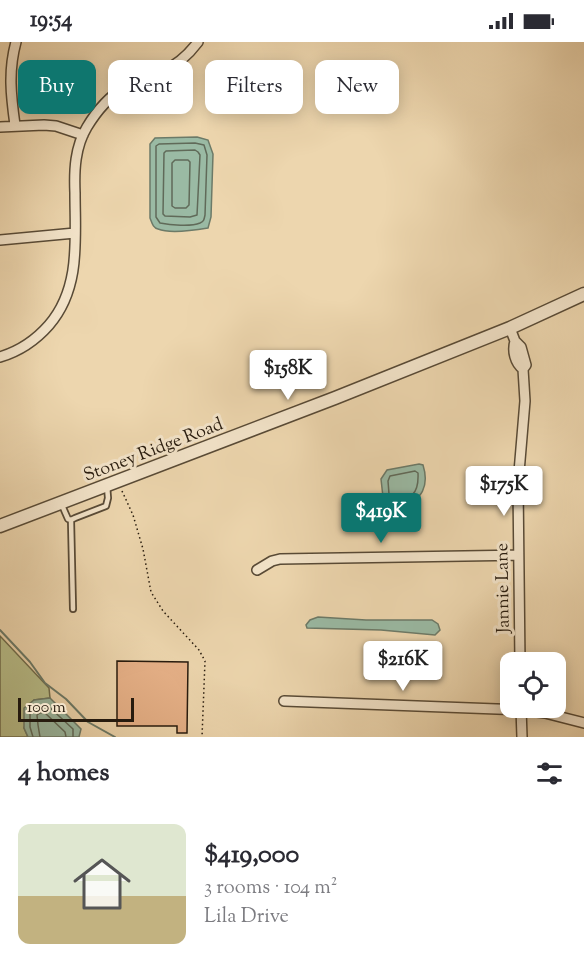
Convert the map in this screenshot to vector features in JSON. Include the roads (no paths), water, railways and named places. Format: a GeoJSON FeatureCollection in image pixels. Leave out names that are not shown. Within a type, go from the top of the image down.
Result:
{"type":"FeatureCollection","features":[{"type":"Feature","properties":{"kind":"street"},"geometry":{"type":"LineString","coordinates":[[15,125],[10,73],[16,42]]}},
{"type":"Feature","properties":{"kind":"street"},"geometry":{"type":"LineString","coordinates":[[0,357],[20,350],[43,332],[58,314],[68,292],[74,270],[75,165],[81,140],[93,118],[116,94],[130,84],[167,69],[183,58],[198,42]]}},
{"type":"Feature","properties":{"kind":"street"},"geometry":{"type":"LineString","coordinates":[[0,127],[51,125],[83,135]]}},
{"type":"Feature","properties":{"kind":"street"},"geometry":{"type":"LineString","coordinates":[[0,240],[75,233]]}},
{"type":"Feature","properties":{"kind":"street","name":"Stoney Ridge Road"},"geometry":{"type":"LineString","coordinates":[[0,526],[324,403],[510,328],[584,294]]}},
{"type":"Feature","properties":{"kind":"street","name":"Jannie Lane"},"geometry":{"type":"LineString","coordinates":[[510,328],[515,341],[513,349],[518,366],[523,369],[525,393],[518,472],[520,652]]}},
{"type":"Feature","properties":{"kind":"street"},"geometry":{"type":"LineString","coordinates":[[257,570],[280,559],[518,555]]}},
{"type":"Feature","properties":{"kind":"street"},"geometry":{"type":"LineString","coordinates":[[284,701],[500,708]]}},
{"type":"Feature","properties":{"kind":"street"},"geometry":{"type":"LineString","coordinates":[[521,718],[522,737]]}},
{"type":"Feature","properties":{"kind":"street"},"geometry":{"type":"LineString","coordinates":[[566,718],[584,723]]}},
{"type":"Feature","properties":{"kind":"lane"},"geometry":{"type":"LineString","coordinates":[[71,520],[104,507],[112,484]]}},
{"type":"Feature","properties":{"kind":"lane"},"geometry":{"type":"LineString","coordinates":[[61,503],[68,519],[71,520],[73,609]]}},
{"type":"Feature","properties":{"kind":"water"},"geometry":{"type":"Polygon","coordinates":[[[197,137],[208,140],[213,154],[211,217],[208,228],[176,231],[156,228],[150,218],[150,144],[155,138],[197,137]]]}},
{"type":"Feature","properties":{"kind":"water"},"geometry":{"type":"Polygon","coordinates":[[[423,465],[425,479],[422,491],[415,500],[401,503],[383,497],[381,479],[387,470],[423,465]]]}},
{"type":"Feature","properties":{"kind":"water"},"geometry":{"type":"Polygon","coordinates":[[[318,617],[432,620],[438,624],[440,630],[435,635],[381,630],[307,628],[306,625],[310,620],[318,617]]]}},
{"type":"Feature","properties":{"kind":"water"},"geometry":{"type":"Polygon","coordinates":[[[50,698],[81,729],[79,737],[28,737],[24,728],[24,708],[34,700],[50,698]]]}},
{"type":"Feature","properties":{"kind":"waterway"},"geometry":{"type":"LineString","coordinates":[[0,630],[30,662],[45,683],[66,699],[88,722],[115,737]]}}]}
